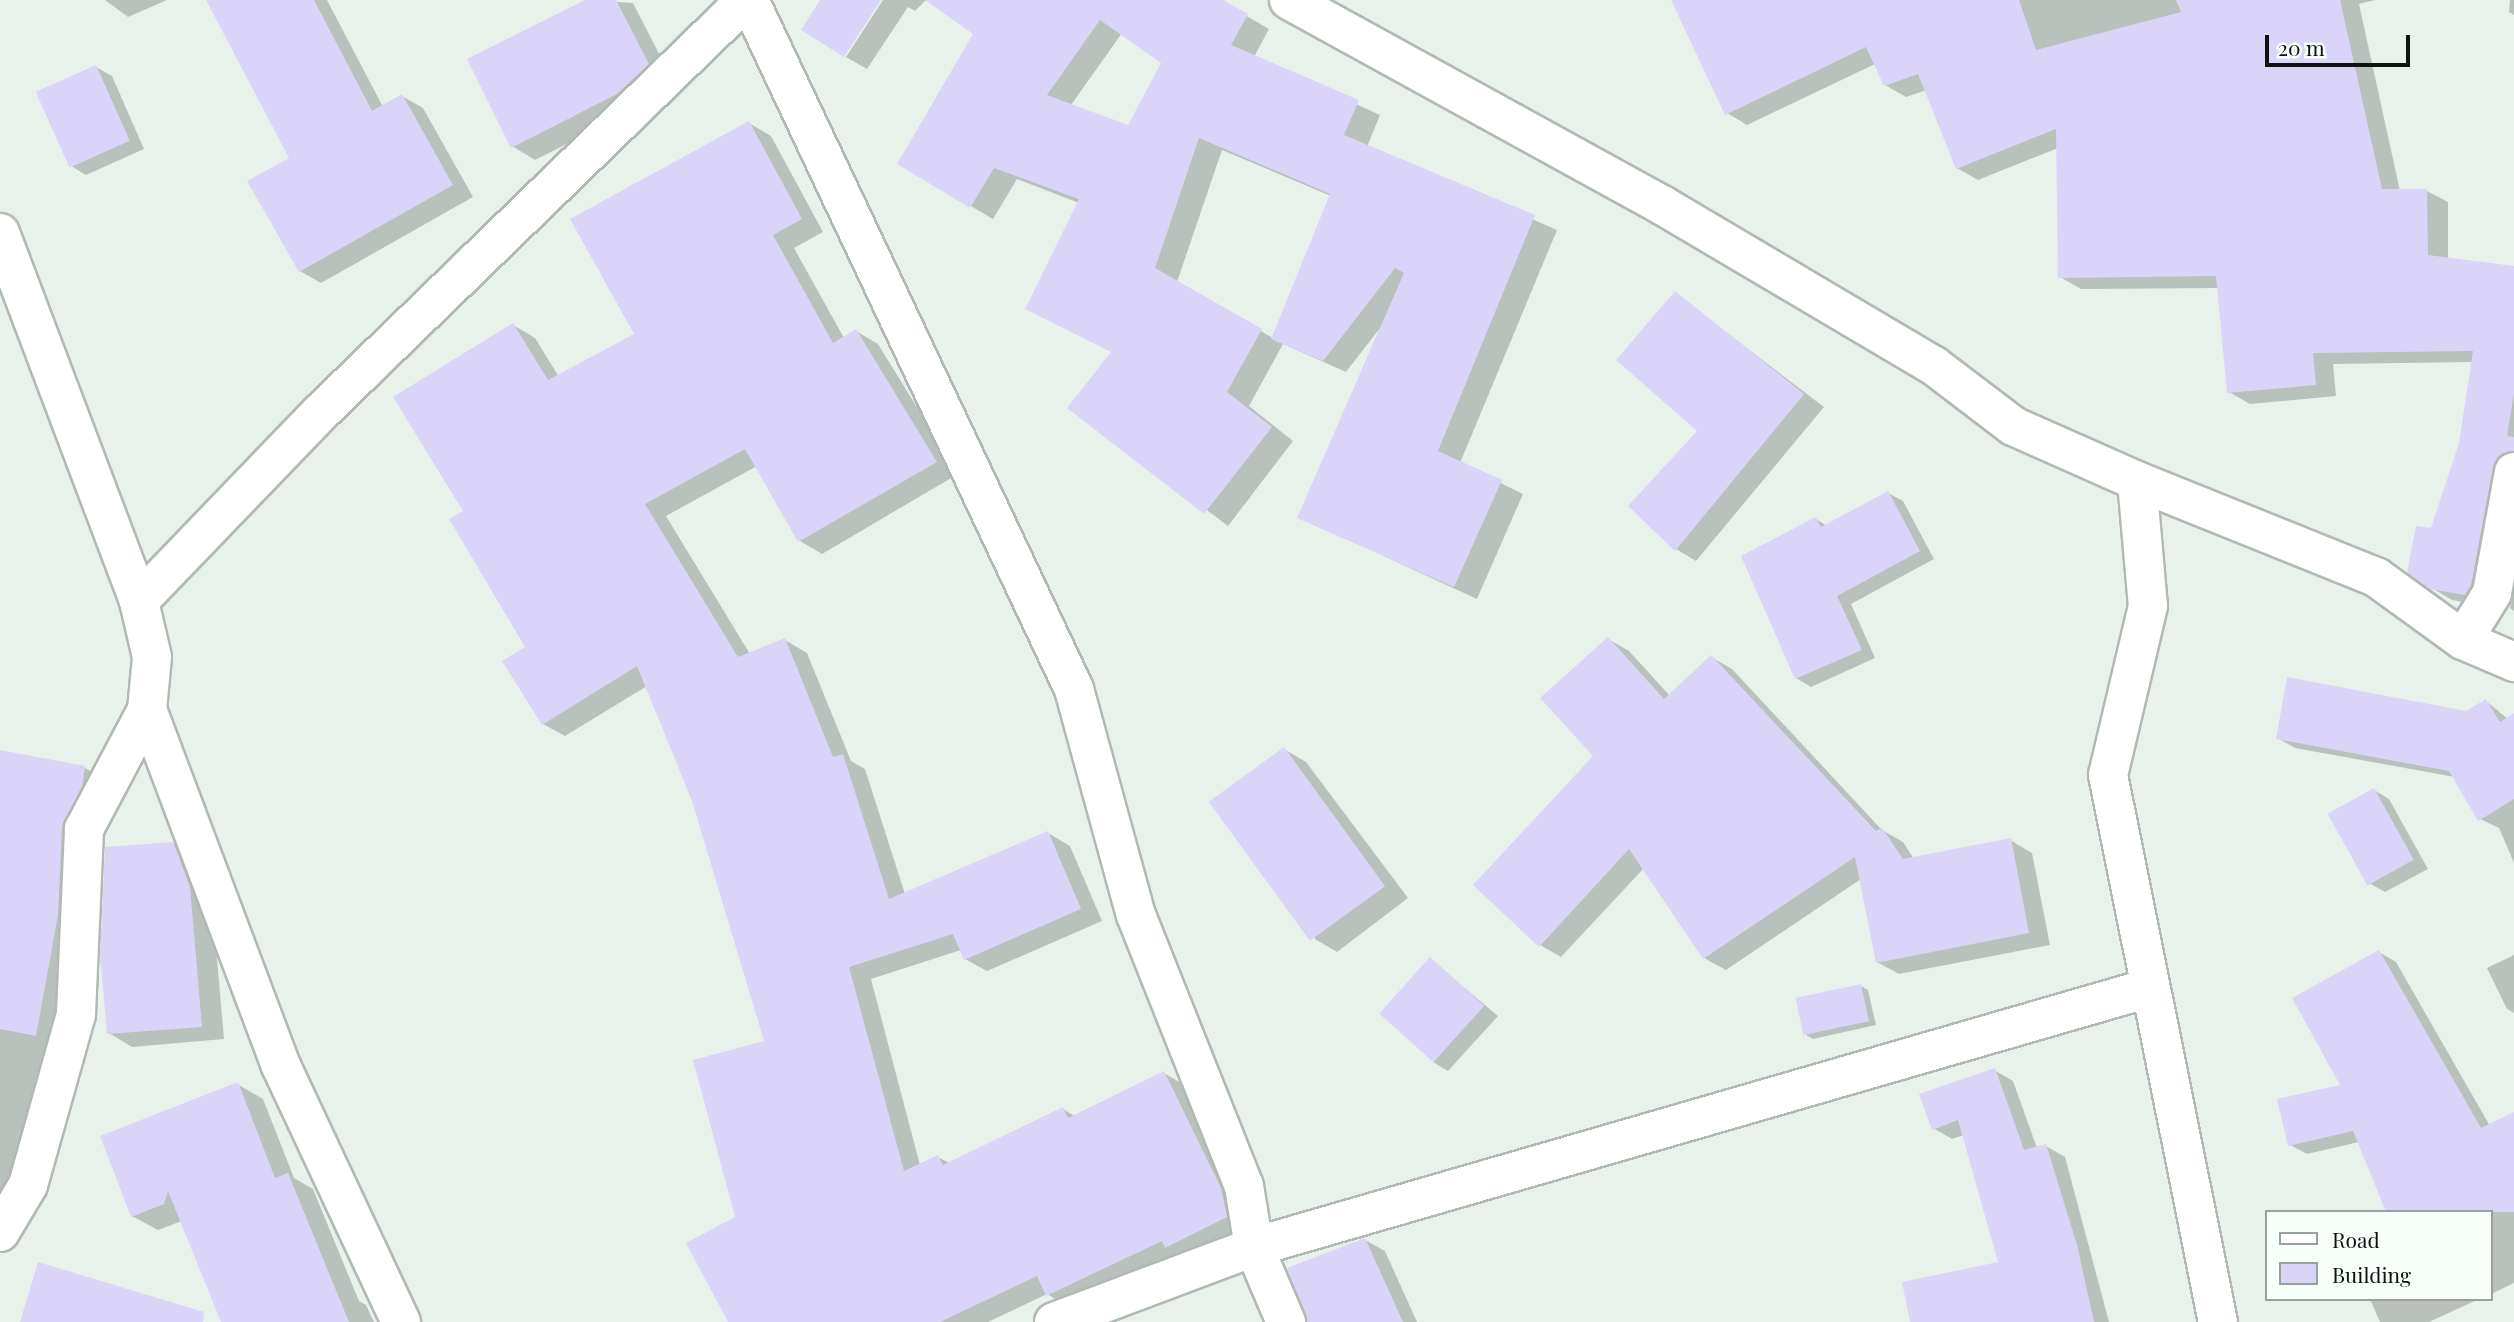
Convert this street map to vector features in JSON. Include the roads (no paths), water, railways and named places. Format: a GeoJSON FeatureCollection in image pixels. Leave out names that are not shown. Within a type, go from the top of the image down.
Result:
{"type":"FeatureCollection","features":[{"type":"Feature","properties":{"kind":"street"},"geometry":{"type":"LineString","coordinates":[[139,601],[320,413],[748,0],[1074,689],[1136,915],[1244,1186],[1254,1247],[1286,1322]]}},
{"type":"Feature","properties":{"kind":"street"},"geometry":{"type":"LineString","coordinates":[[1289,0],[1686,219],[1933,365],[2013,426],[2137,481],[2376,577],[2463,640],[2514,662]]}},
{"type":"Feature","properties":{"kind":"street"},"geometry":{"type":"LineString","coordinates":[[0,233],[139,601],[152,656],[147,710],[84,829],[76,1014],[28,1185],[0,1232]]}},
{"type":"Feature","properties":{"kind":"street"},"geometry":{"type":"LineString","coordinates":[[2463,640],[2492,593],[2514,472]]}},
{"type":"Feature","properties":{"kind":"street"},"geometry":{"type":"LineString","coordinates":[[2137,481],[2148,606],[2108,775],[2148,988],[2218,1322]]}},
{"type":"Feature","properties":{"kind":"street"},"geometry":{"type":"LineString","coordinates":[[147,710],[281,1066],[401,1322]]}},
{"type":"Feature","properties":{"kind":"street"},"geometry":{"type":"LineString","coordinates":[[1054,1322],[1254,1247],[2148,988]]}}]}
